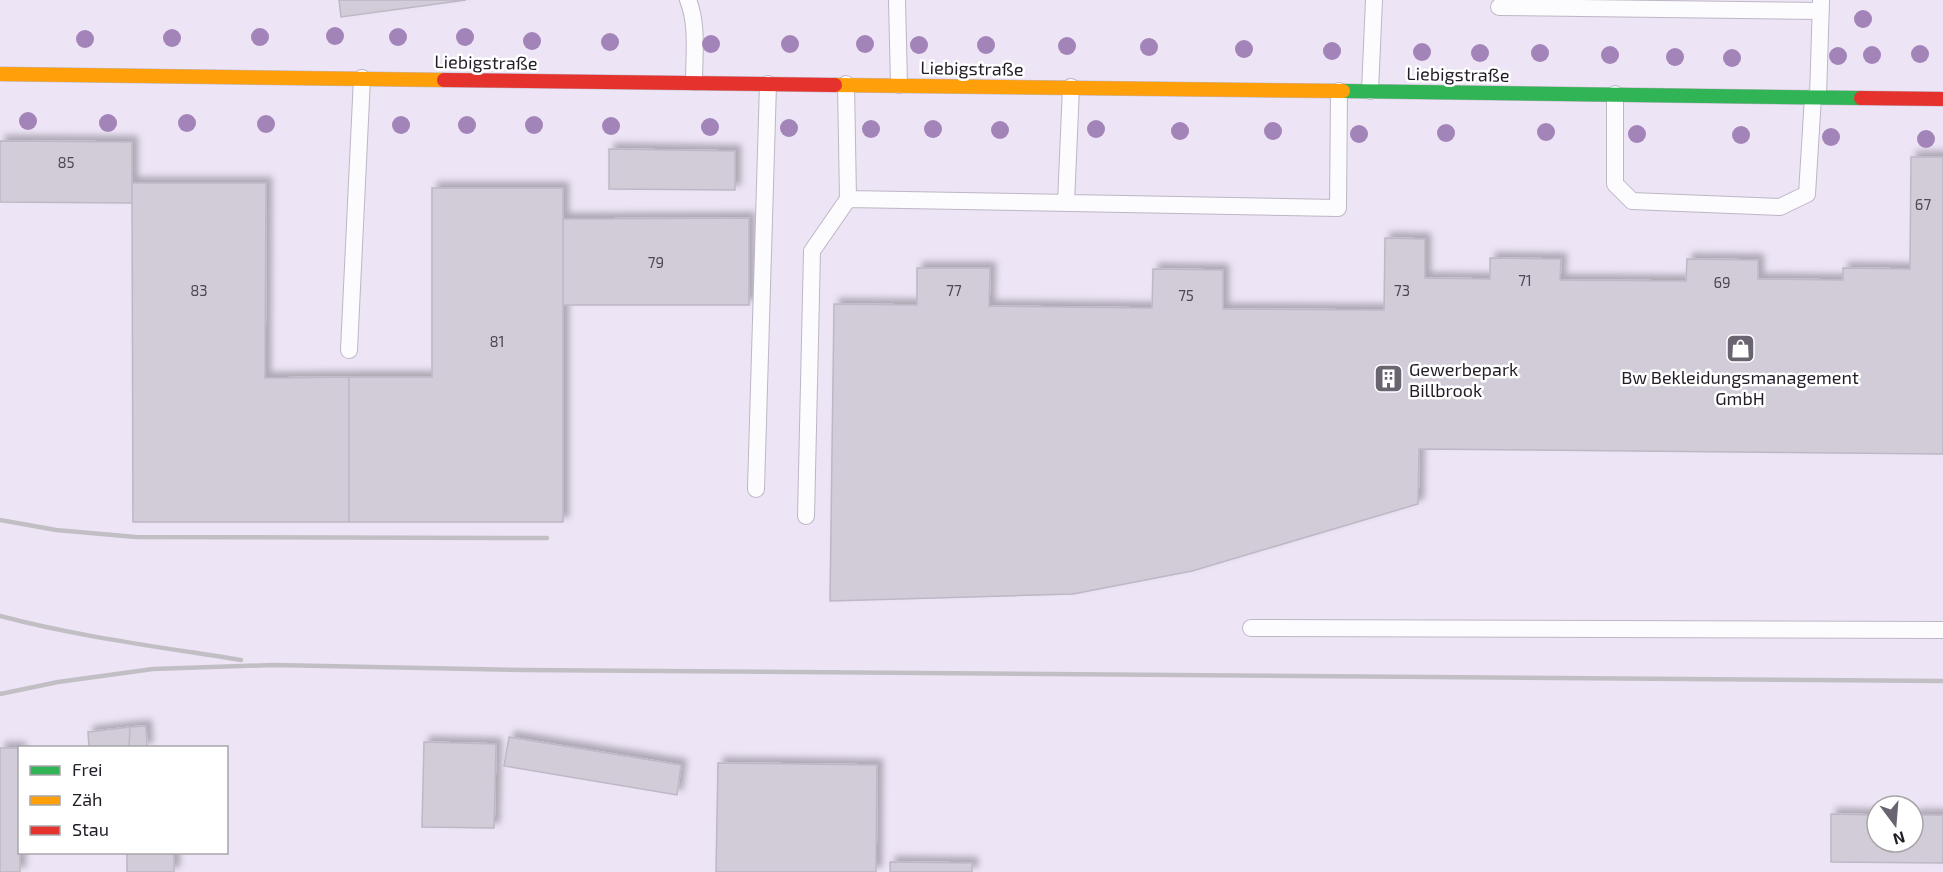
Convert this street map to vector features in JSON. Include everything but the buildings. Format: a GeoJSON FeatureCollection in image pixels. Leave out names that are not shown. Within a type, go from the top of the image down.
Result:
{"type":"FeatureCollection","features":[{"type":"Feature","properties":{"kind":"main road","name":"Liebigstraße"},"geometry":{"type":"LineString","coordinates":[[0,74],[1943,99]]}},
{"type":"Feature","properties":{"kind":"lane"},"geometry":{"type":"LineString","coordinates":[[688,0],[692,8],[694,82]]}},
{"type":"Feature","properties":{"kind":"lane"},"geometry":{"type":"LineString","coordinates":[[897,0],[899,85]]}},
{"type":"Feature","properties":{"kind":"lane"},"geometry":{"type":"LineString","coordinates":[[1370,91],[1374,0]]}},
{"type":"Feature","properties":{"kind":"lane"},"geometry":{"type":"LineString","coordinates":[[1499,7],[1618,4],[1821,6],[1807,194],[1780,207],[1632,201],[1615,184],[1615,94]]}},
{"type":"Feature","properties":{"kind":"lane"},"geometry":{"type":"LineString","coordinates":[[349,350],[362,78]]}},
{"type":"Feature","properties":{"kind":"lane"},"geometry":{"type":"LineString","coordinates":[[756,489],[768,84]]}},
{"type":"Feature","properties":{"kind":"lane"},"geometry":{"type":"LineString","coordinates":[[806,516],[812,251],[848,200],[846,84]]}},
{"type":"Feature","properties":{"kind":"lane"},"geometry":{"type":"LineString","coordinates":[[1066,203],[1071,87]]}},
{"type":"Feature","properties":{"kind":"lane"},"geometry":{"type":"LineString","coordinates":[[848,200],[1338,208],[1339,91]]}},
{"type":"Feature","properties":{"kind":"lane"},"geometry":{"type":"LineString","coordinates":[[1251,628],[1943,630]]}},
{"type":"Feature","properties":{"kind":"railway"},"geometry":{"type":"LineString","coordinates":[[0,520],[56,530],[136,537],[547,538]]}},
{"type":"Feature","properties":{"kind":"railway"},"geometry":{"type":"LineString","coordinates":[[0,616],[90,636],[241,660]]}},
{"type":"Feature","properties":{"kind":"railway"},"geometry":{"type":"LineString","coordinates":[[0,694],[58,682],[153,669],[274,665],[523,670],[1943,681]]}},
{"type":"Feature","properties":{"kind":"traffic: fast"},"geometry":{"type":"LineString","coordinates":[[1343,91],[1861,98]]}},
{"type":"Feature","properties":{"kind":"traffic: slow"},"geometry":{"type":"LineString","coordinates":[[0,74],[444,80]]}},
{"type":"Feature","properties":{"kind":"traffic: slow"},"geometry":{"type":"LineString","coordinates":[[835,85],[1343,91]]}},
{"type":"Feature","properties":{"kind":"traffic: jam"},"geometry":{"type":"LineString","coordinates":[[444,80],[835,85]]}},
{"type":"Feature","properties":{"kind":"traffic: jam"},"geometry":{"type":"LineString","coordinates":[[1861,98],[1943,99]]}},
{"type":"Feature","properties":{"kind":"place","name":"Bw Bekleidungsmanagement GmbH"},"geometry":{"type":"Point","coordinates":[1740,348]}},
{"type":"Feature","properties":{"kind":"place","name":"Gewerbepark Billbrook"},"geometry":{"type":"Point","coordinates":[1388,379]}}]}
